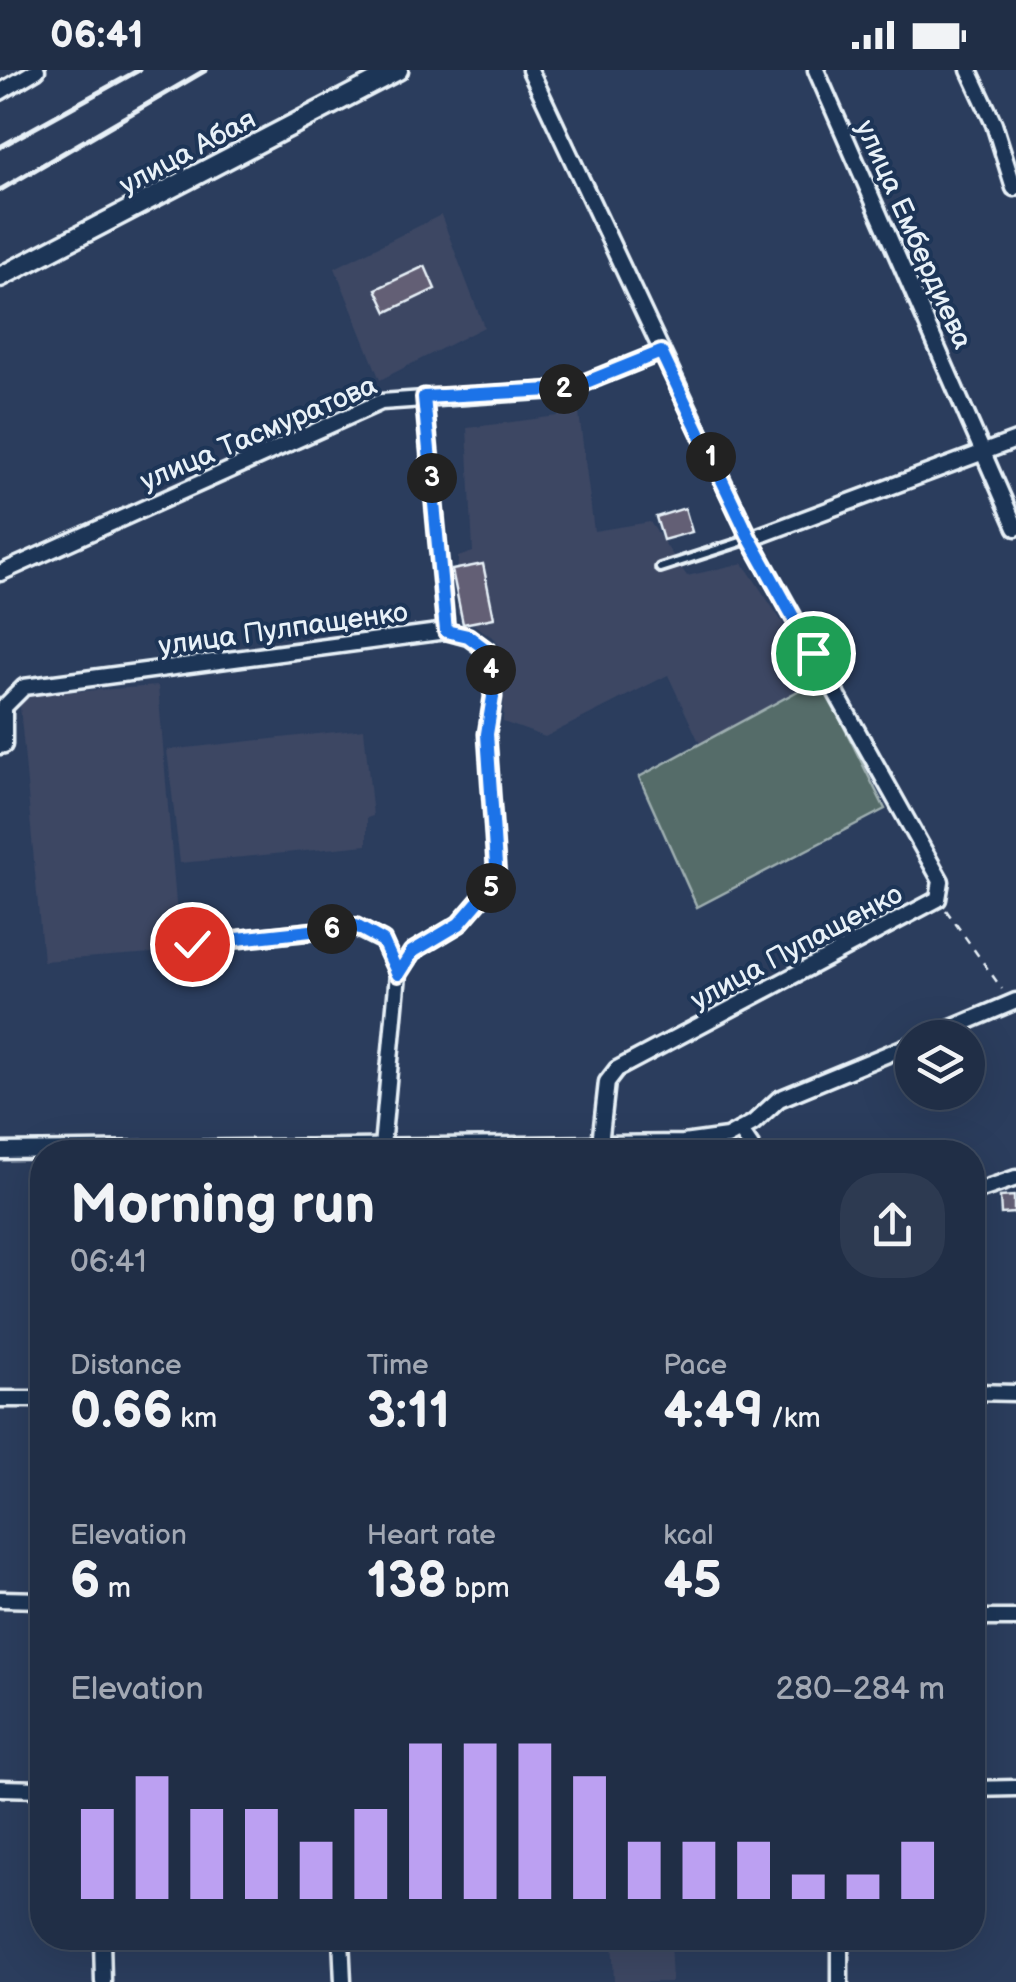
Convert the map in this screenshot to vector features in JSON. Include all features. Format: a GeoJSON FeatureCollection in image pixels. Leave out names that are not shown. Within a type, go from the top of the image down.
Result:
{"type":"FeatureCollection","features":[{"type":"Feature","properties":{"kind":"main road","name":"улица Абая"},"geometry":{"type":"LineString","coordinates":[[0,277],[398,70]]}},
{"type":"Feature","properties":{"kind":"street"},"geometry":{"type":"LineString","coordinates":[[0,92],[21,74],[36,70]]}},
{"type":"Feature","properties":{"kind":"street","name":"улица Пупащенко"},"geometry":{"type":"LineString","coordinates":[[530,70],[750,539],[941,881],[938,899],[617,1069],[607,1082],[600,1140]]}},
{"type":"Feature","properties":{"kind":"street","name":"улица Ембердиева"},"geometry":{"type":"LineString","coordinates":[[816,70],[1016,528]]}},
{"type":"Feature","properties":{"kind":"street"},"geometry":{"type":"LineString","coordinates":[[969,70],[994,124],[1014,188]]}},
{"type":"Feature","properties":{"kind":"street","name":"улица Тасмуратова"},"geometry":{"type":"LineString","coordinates":[[0,573],[381,402],[569,389],[661,352]]}},
{"type":"Feature","properties":{"kind":"street"},"geometry":{"type":"LineString","coordinates":[[424,397],[446,631]]}},
{"type":"Feature","properties":{"kind":"street"},"geometry":{"type":"LineString","coordinates":[[750,539],[1016,440]]}},
{"type":"Feature","properties":{"kind":"street","name":"улица Пулпащенко"},"geometry":{"type":"LineString","coordinates":[[2,746],[4,708],[24,686],[446,631],[468,636],[489,652],[493,697],[487,734],[497,880],[459,924],[412,952],[398,974]]}},
{"type":"Feature","properties":{"kind":"street"},"geometry":{"type":"LineString","coordinates":[[192,944],[356,926],[383,941],[398,974],[383,1140]]}},
{"type":"Feature","properties":{"kind":"street"},"geometry":{"type":"LineString","coordinates":[[977,1020],[1015,1006]]}},
{"type":"Feature","properties":{"kind":"street"},"geometry":{"type":"LineString","coordinates":[[685,1140],[740,1130],[779,1099],[895,1051]]}},
{"type":"Feature","properties":{"kind":"street"},"geometry":{"type":"LineString","coordinates":[[740,1130],[747,1140]]}},
{"type":"Feature","properties":{"kind":"street"},"geometry":{"type":"LineString","coordinates":[[0,1151],[30,1151]]}},
{"type":"Feature","properties":{"kind":"street"},"geometry":{"type":"LineString","coordinates":[[985,1189],[1016,1178]]}},
{"type":"Feature","properties":{"kind":"street"},"geometry":{"type":"LineString","coordinates":[[985,1393],[1016,1394]]}},
{"type":"Feature","properties":{"kind":"street"},"geometry":{"type":"LineString","coordinates":[[0,1399],[30,1399]]}},
{"type":"Feature","properties":{"kind":"street"},"geometry":{"type":"LineString","coordinates":[[0,1599],[30,1600]]}},
{"type":"Feature","properties":{"kind":"street"},"geometry":{"type":"LineString","coordinates":[[985,1618],[1016,1618]]}},
{"type":"Feature","properties":{"kind":"street"},"geometry":{"type":"LineString","coordinates":[[0,1788],[30,1789]]}},
{"type":"Feature","properties":{"kind":"street"},"geometry":{"type":"LineString","coordinates":[[985,1789],[1016,1788]]}},
{"type":"Feature","properties":{"kind":"street"},"geometry":{"type":"LineString","coordinates":[[102,1950],[103,1982]]}},
{"type":"Feature","properties":{"kind":"street"},"geometry":{"type":"LineString","coordinates":[[342,1950],[343,1982]]}},
{"type":"Feature","properties":{"kind":"street"},"geometry":{"type":"LineString","coordinates":[[840,1950],[840,1982]]}},
{"type":"Feature","properties":{"kind":"lane"},"geometry":{"type":"LineString","coordinates":[[660,568],[750,539]]}},
{"type":"Feature","properties":{"kind":"path"},"geometry":{"type":"LineString","coordinates":[[938,899],[1015,1006]]}},
{"type":"Feature","properties":{"kind":"shaded area"},"geometry":{"type":"Polygon","coordinates":[[[441,215],[484,327],[380,380],[335,268],[441,215]]]}},
{"type":"Feature","properties":{"kind":"shaded area"},"geometry":{"type":"Polygon","coordinates":[[[579,413],[594,531],[650,522],[687,576],[743,563],[820,679],[700,744],[668,675],[545,737],[503,722],[505,657],[495,639],[457,613],[458,557],[473,552],[467,428],[579,413]]]}},
{"type":"Feature","properties":{"kind":"shaded area"},"geometry":{"type":"Polygon","coordinates":[[[158,686],[180,951],[43,961],[19,695],[158,686]]]}},
{"type":"Feature","properties":{"kind":"shaded area"},"geometry":{"type":"Polygon","coordinates":[[[364,729],[373,816],[367,818],[367,845],[180,863],[167,750],[364,729]]]}},
{"type":"Feature","properties":{"kind":"shaded area"},"geometry":{"type":"Polygon","coordinates":[[[613,1950],[671,1950],[672,1982],[614,1982],[613,1950]]]}},
{"type":"Feature","properties":{"kind":"green space"},"geometry":{"type":"Polygon","coordinates":[[[820,679],[885,809],[697,907],[639,777],[820,679]]]}},
{"type":"Feature","properties":{"kind":"building"},"geometry":{"type":"Polygon","coordinates":[[[425,266],[435,289],[387,312],[376,289],[425,266]]]}},
{"type":"Feature","properties":{"kind":"building"},"geometry":{"type":"Polygon","coordinates":[[[685,508],[692,532],[663,540],[656,517],[685,508]]]}},
{"type":"Feature","properties":{"kind":"building"},"geometry":{"type":"Polygon","coordinates":[[[483,564],[494,618],[463,624],[452,570],[483,564]]]}},
{"type":"Feature","properties":{"kind":"building"},"geometry":{"type":"Polygon","coordinates":[[[1014,1196],[1014,1213],[1001,1214],[1000,1197],[1014,1196]]]}},
{"type":"Feature","properties":{"kind":"railway"},"geometry":{"type":"LineString","coordinates":[[0,147],[139,70]]}},
{"type":"Feature","properties":{"kind":"railway"},"geometry":{"type":"LineString","coordinates":[[0,190],[206,70]]}},
{"type":"Feature","properties":{"kind":"route"},"geometry":{"type":"LineString","coordinates":[[192,944],[356,926],[383,941],[398,974],[412,952],[459,924],[497,880],[487,734],[493,697],[489,652],[468,636],[446,631],[424,397],[569,389],[661,352],[750,539],[813,653]]}}]}
